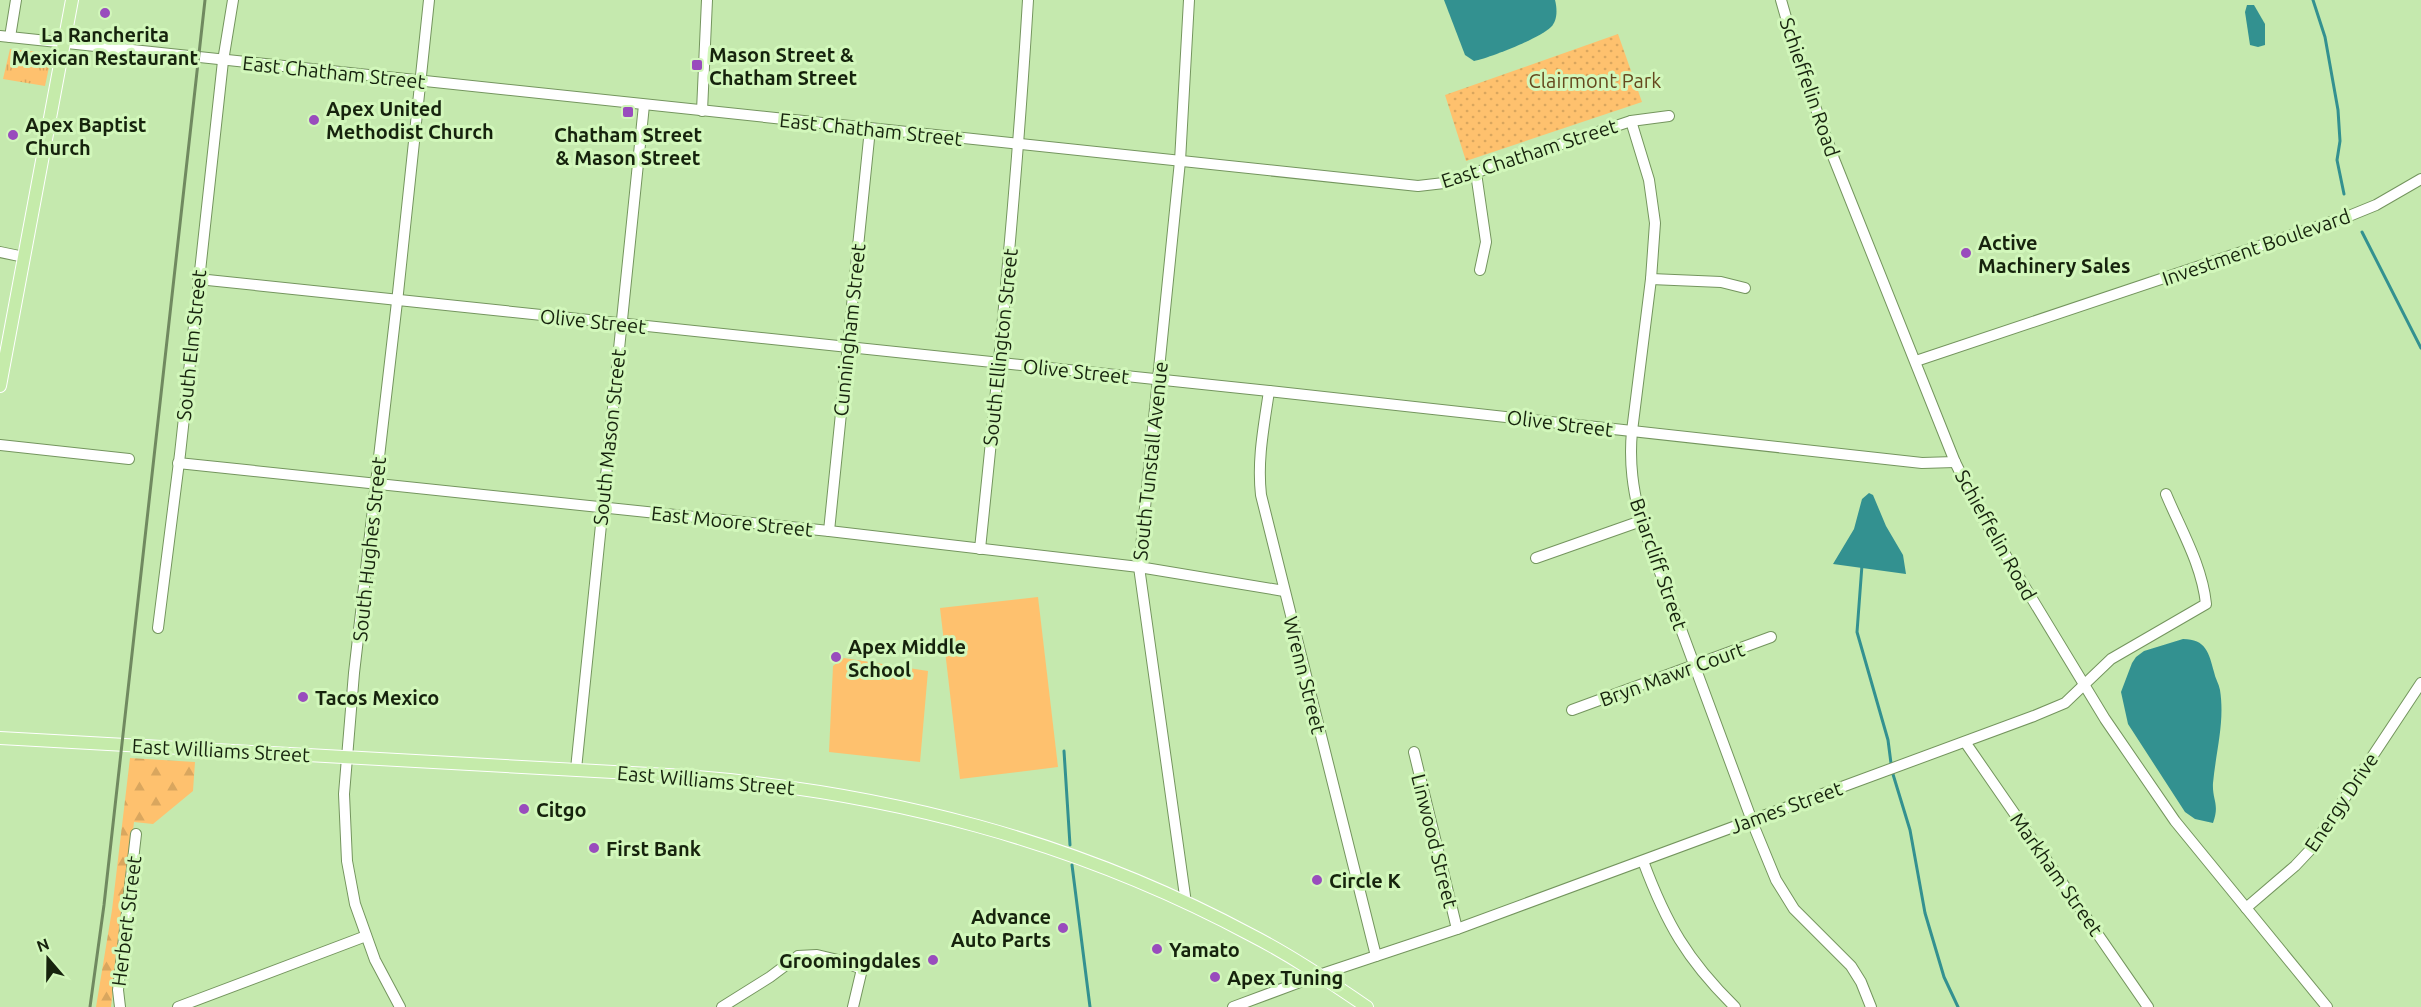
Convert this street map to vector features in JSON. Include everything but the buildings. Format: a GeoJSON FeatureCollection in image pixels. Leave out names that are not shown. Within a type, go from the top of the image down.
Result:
{"type":"FeatureCollection","features":[{"type":"Feature","properties":{"kind":"main road"},"geometry":{"type":"LineString","coordinates":[[0,386],[72,0]]}},
{"type":"Feature","properties":{"kind":"main road","name":"East Williams Street"},"geometry":{"type":"LineString","coordinates":[[0,738],[576,770],[775,784],[890,804],[968,822],[1043,845],[1120,874],[1250,934],[1367,1007]]}},
{"type":"Feature","properties":{"kind":"street"},"geometry":{"type":"LineString","coordinates":[[5,37],[15,0]]}},
{"type":"Feature","properties":{"kind":"street","name":"South Elm Street"},"geometry":{"type":"LineString","coordinates":[[158,628],[223,61],[234,0]]}},
{"type":"Feature","properties":{"kind":"street","name":"South Hughes Street"},"geometry":{"type":"LineString","coordinates":[[400,1007],[366,936],[355,904],[347,861],[344,794],[346,757],[429,0]]}},
{"type":"Feature","properties":{"kind":"street"},"geometry":{"type":"LineString","coordinates":[[702,111],[707,0]]}},
{"type":"Feature","properties":{"kind":"street","name":"South Ellington Street"},"geometry":{"type":"LineString","coordinates":[[980,549],[1019,145],[1028,0]]}},
{"type":"Feature","properties":{"kind":"street","name":"South Tunstall Avenue"},"geometry":{"type":"LineString","coordinates":[[1186,903],[1139,567],[1180,161],[1189,0]]}},
{"type":"Feature","properties":{"kind":"street","name":"Schieffelin Road"},"geometry":{"type":"LineString","coordinates":[[1781,0],[1797,56],[1834,159],[1955,462],[1996,541],[2128,755],[2175,821],[2327,1007]]}},
{"type":"Feature","properties":{"kind":"street","name":"East Chatham Street"},"geometry":{"type":"LineString","coordinates":[[5,37],[1418,186],[1444,183],[1631,121],[1669,116]]}},
{"type":"Feature","properties":{"kind":"street","name":"South Mason Street"},"geometry":{"type":"LineString","coordinates":[[576,770],[644,105]]}},
{"type":"Feature","properties":{"kind":"street","name":"Briarcliff Street"},"geometry":{"type":"LineString","coordinates":[[1631,121],[1654,210],[1651,279],[1630,451],[1633,489],[1641,521],[1751,819],[1784,896],[1851,966],[1861,982],[1870,1007]]}},
{"type":"Feature","properties":{"kind":"street","name":"Cunningham Street"},"geometry":{"type":"LineString","coordinates":[[829,531],[870,129]]}},
{"type":"Feature","properties":{"kind":"street"},"geometry":{"type":"LineString","coordinates":[[1476,173],[1486,242],[1480,270]]}},
{"type":"Feature","properties":{"kind":"street","name":"Investment Boulevard"},"geometry":{"type":"LineString","coordinates":[[1916,361],[2349,216],[2376,205],[2421,179]]}},
{"type":"Feature","properties":{"kind":"street"},"geometry":{"type":"LineString","coordinates":[[0,252],[24,256]]}},
{"type":"Feature","properties":{"kind":"street","name":"Olive Street"},"geometry":{"type":"LineString","coordinates":[[198,279],[1269,391],[1922,463],[1955,462]]}},
{"type":"Feature","properties":{"kind":"street"},"geometry":{"type":"LineString","coordinates":[[1651,279],[1721,282],[1745,288]]}},
{"type":"Feature","properties":{"kind":"street","name":"Wrenn Street"},"geometry":{"type":"LineString","coordinates":[[1269,391],[1258,474],[1261,495],[1376,956]]}},
{"type":"Feature","properties":{"kind":"street"},"geometry":{"type":"LineString","coordinates":[[0,445],[129,459]]}},
{"type":"Feature","properties":{"kind":"street","name":"East Moore Street"},"geometry":{"type":"LineString","coordinates":[[178,463],[829,531],[1139,567],[1284,591]]}},
{"type":"Feature","properties":{"kind":"street","name":"James Street"},"geometry":{"type":"LineString","coordinates":[[1233,1007],[1319,975],[1457,929],[2065,703],[2111,659],[2206,604],[2204,586],[2166,494]]}},
{"type":"Feature","properties":{"kind":"street"},"geometry":{"type":"LineString","coordinates":[[1536,558],[1641,521]]}},
{"type":"Feature","properties":{"kind":"street","name":"Bryn Mawr Court"},"geometry":{"type":"LineString","coordinates":[[1572,710],[1771,637]]}},
{"type":"Feature","properties":{"kind":"street","name":"Energy Drive"},"geometry":{"type":"LineString","coordinates":[[2246,908],[2295,866],[2311,849],[2421,683]]}},
{"type":"Feature","properties":{"kind":"street","name":"Markham Street"},"geometry":{"type":"LineString","coordinates":[[1965,742],[2148,1007]]}},
{"type":"Feature","properties":{"kind":"street","name":"Linwood Street"},"geometry":{"type":"LineString","coordinates":[[1414,752],[1457,929]]}},
{"type":"Feature","properties":{"kind":"street","name":"Herbert Street"},"geometry":{"type":"LineString","coordinates":[[120,1007],[118,990],[136,834]]}},
{"type":"Feature","properties":{"kind":"street"},"geometry":{"type":"LineString","coordinates":[[1643,861],[1663,913],[1681,944],[1703,975],[1735,1007]]}},
{"type":"Feature","properties":{"kind":"street"},"geometry":{"type":"LineString","coordinates":[[178,1007],[366,936]]}},
{"type":"Feature","properties":{"kind":"street"},"geometry":{"type":"LineString","coordinates":[[722,1007],[770,977],[798,956],[818,955],[862,969],[853,1007]]}},
{"type":"Feature","properties":{"kind":"green space","name":"Clairmont Park"},"geometry":{"type":"Polygon","coordinates":[[[1618,34],[1642,102],[1466,161],[1445,95],[1618,34]]]}},
{"type":"Feature","properties":{"kind":"green space"},"geometry":{"type":"Polygon","coordinates":[[[10,49],[52,53],[45,86],[3,79],[10,49]]]}},
{"type":"Feature","properties":{"kind":"green space"},"geometry":{"type":"Polygon","coordinates":[[[1038,597],[1058,767],[960,779],[940,608],[1038,597]]]}},
{"type":"Feature","properties":{"kind":"green space"},"geometry":{"type":"Polygon","coordinates":[[[844,658],[928,671],[920,762],[829,752],[833,666],[844,658]]]}},
{"type":"Feature","properties":{"kind":"green space"},"geometry":{"type":"Polygon","coordinates":[[[130,758],[195,762],[193,791],[153,824],[134,822],[111,1007],[96,1007],[112,910],[130,758]]]}},
{"type":"Feature","properties":{"kind":"water"},"geometry":{"type":"Polygon","coordinates":[[[1444,0],[1555,0],[1555,21],[1551,27],[1537,37],[1474,61],[1465,55],[1444,0]]]}},
{"type":"Feature","properties":{"kind":"water"},"geometry":{"type":"Polygon","coordinates":[[[2247,5],[2254,5],[2265,24],[2265,45],[2258,47],[2250,45],[2245,12],[2247,5]]]}},
{"type":"Feature","properties":{"kind":"water"},"geometry":{"type":"Polygon","coordinates":[[[1869,493],[1873,495],[1886,526],[1903,555],[1906,574],[1833,564],[1854,529],[1862,499],[1869,493]]]}},
{"type":"Feature","properties":{"kind":"water"},"geometry":{"type":"Polygon","coordinates":[[[2183,639],[2197,641],[2205,648],[2220,690],[2220,736],[2213,783],[2216,811],[2213,823],[2195,819],[2185,812],[2128,724],[2121,692],[2136,657],[2144,651],[2183,639]]]}},
{"type":"Feature","properties":{"kind":"waterway"},"geometry":{"type":"LineString","coordinates":[[2313,0],[2325,37],[2338,110],[2340,141],[2337,160],[2344,194]]}},
{"type":"Feature","properties":{"kind":"waterway"},"geometry":{"type":"LineString","coordinates":[[2362,232],[2421,348]]}},
{"type":"Feature","properties":{"kind":"waterway"},"geometry":{"type":"LineString","coordinates":[[1862,565],[1857,632],[1888,740],[1892,771],[1910,830],[1925,913],[1944,977],[1958,1007]]}},
{"type":"Feature","properties":{"kind":"waterway"},"geometry":{"type":"LineString","coordinates":[[1064,751],[1070,845]]}},
{"type":"Feature","properties":{"kind":"waterway"},"geometry":{"type":"LineString","coordinates":[[1072,865],[1090,1007]]}},
{"type":"Feature","properties":{"kind":"railway"},"geometry":{"type":"LineString","coordinates":[[90,1007],[104,905],[205,0]]}},
{"type":"Feature","properties":{"kind":"place","name":"La Rancherita Mexican Restaurant"},"geometry":{"type":"Point","coordinates":[105,13]}},
{"type":"Feature","properties":{"kind":"place","name":"Mason Street & Chatham Street"},"geometry":{"type":"Point","coordinates":[697,65]}},
{"type":"Feature","properties":{"kind":"place","name":"Chatham Street & Mason Street"},"geometry":{"type":"Point","coordinates":[628,112]}},
{"type":"Feature","properties":{"kind":"place","name":"Apex United Methodist Church"},"geometry":{"type":"Point","coordinates":[314,120]}},
{"type":"Feature","properties":{"kind":"place","name":"Apex Baptist Church"},"geometry":{"type":"Point","coordinates":[13,135]}},
{"type":"Feature","properties":{"kind":"place","name":"Active Machinery Sales"},"geometry":{"type":"Point","coordinates":[1966,253]}},
{"type":"Feature","properties":{"kind":"place","name":"Apex Middle School"},"geometry":{"type":"Point","coordinates":[836,657]}},
{"type":"Feature","properties":{"kind":"place","name":"Tacos Mexico"},"geometry":{"type":"Point","coordinates":[303,697]}},
{"type":"Feature","properties":{"kind":"place","name":"Citgo"},"geometry":{"type":"Point","coordinates":[524,809]}},
{"type":"Feature","properties":{"kind":"place","name":"First Bank"},"geometry":{"type":"Point","coordinates":[594,848]}},
{"type":"Feature","properties":{"kind":"place","name":"Circle K"},"geometry":{"type":"Point","coordinates":[1317,880]}},
{"type":"Feature","properties":{"kind":"place","name":"Advance Auto Parts"},"geometry":{"type":"Point","coordinates":[1063,928]}},
{"type":"Feature","properties":{"kind":"place","name":"Yamato"},"geometry":{"type":"Point","coordinates":[1157,949]}},
{"type":"Feature","properties":{"kind":"place","name":"Groomingdales"},"geometry":{"type":"Point","coordinates":[933,960]}},
{"type":"Feature","properties":{"kind":"place","name":"Apex Tuning"},"geometry":{"type":"Point","coordinates":[1215,977]}}]}
